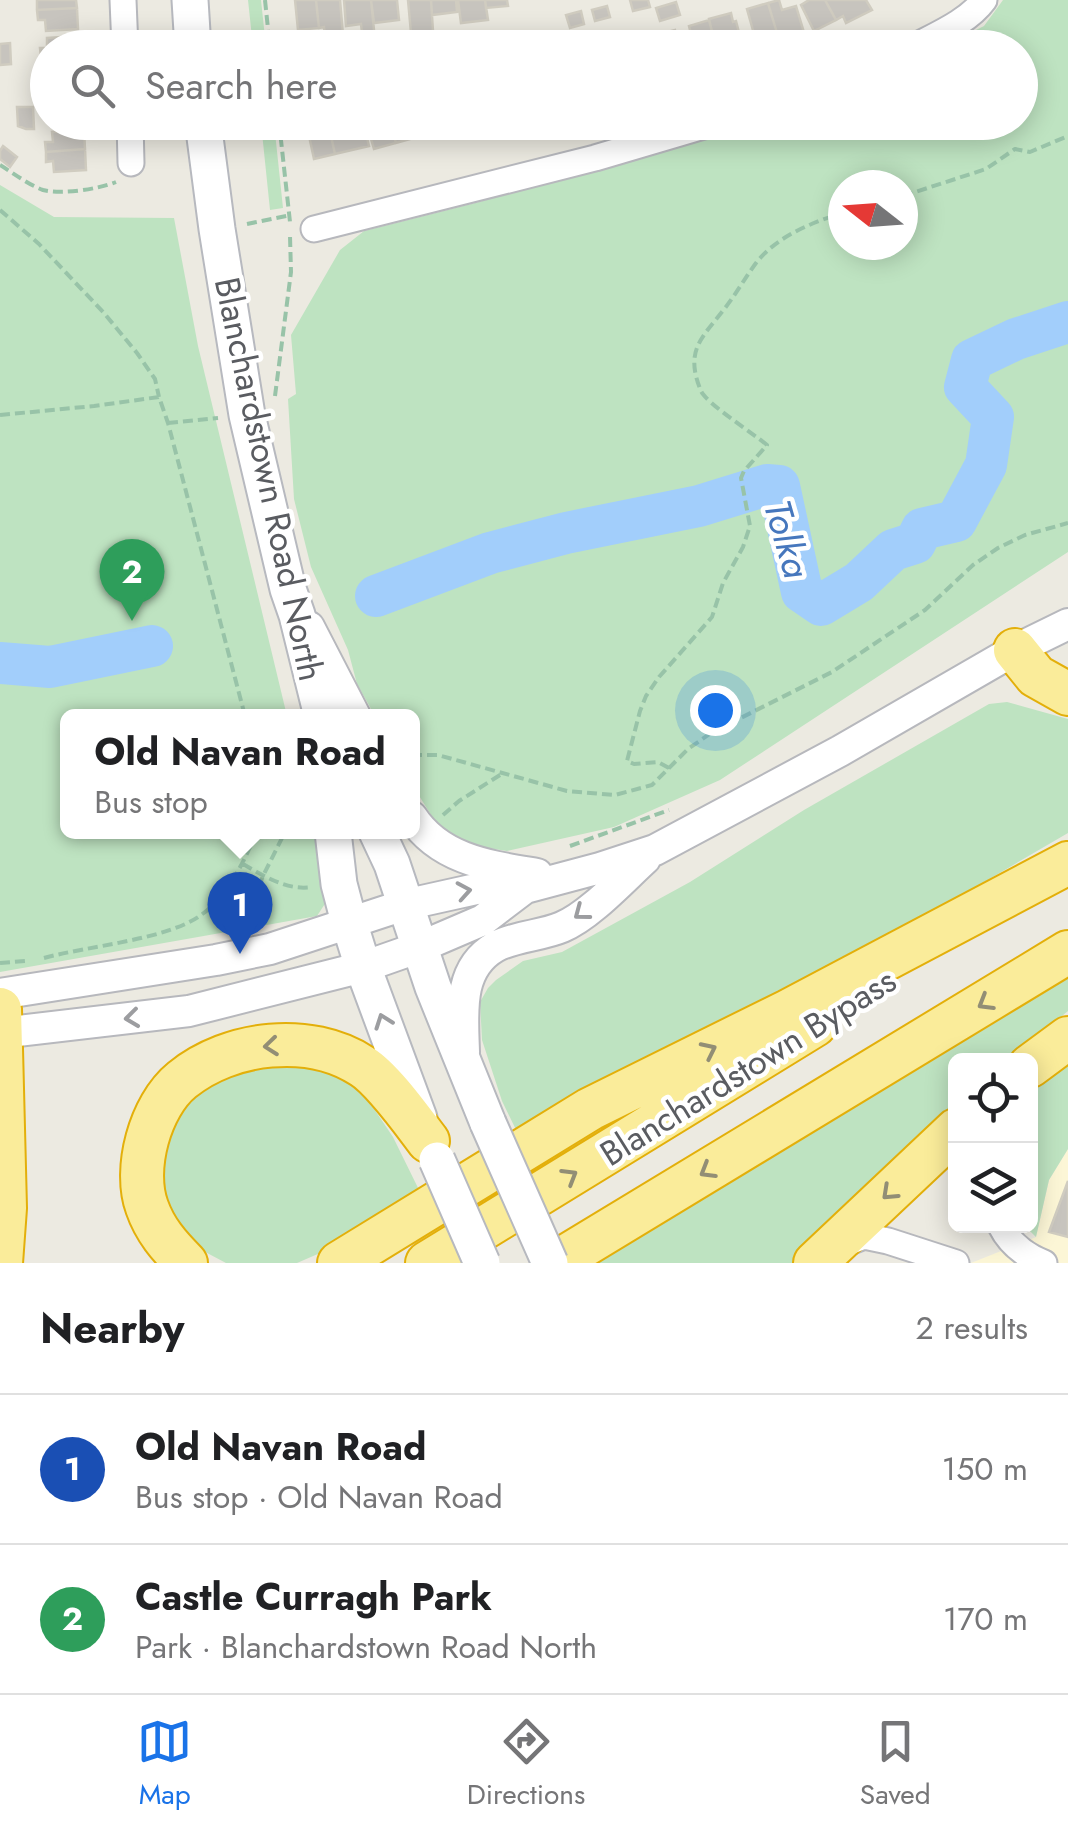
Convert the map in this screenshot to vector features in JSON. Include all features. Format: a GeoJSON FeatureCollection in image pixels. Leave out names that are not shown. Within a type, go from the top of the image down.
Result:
{"type":"FeatureCollection","features":[{"type":"Feature","properties":{"kind":"highway"},"geometry":{"type":"LineString","coordinates":[[1015,650],[1036,676],[1068,694]]}},
{"type":"Feature","properties":{"kind":"highway"},"geometry":{"type":"LineString","coordinates":[[339,1263],[590,1110],[1068,866]]}},
{"type":"Feature","properties":{"kind":"highway","name":"Blanchardstown Bypass"},"geometry":{"type":"LineString","coordinates":[[427,1263],[1068,866]]}},
{"type":"Feature","properties":{"kind":"highway","name":"Blanchardstown Bypass"},"geometry":{"type":"LineString","coordinates":[[553,1263],[1068,952]]}},
{"type":"Feature","properties":{"kind":"highway"},"geometry":{"type":"LineString","coordinates":[[1,1017],[5,1208],[1,1263]]}},
{"type":"Feature","properties":{"kind":"highway"},"geometry":{"type":"LineString","coordinates":[[1038,1060],[1068,1038]]}},
{"type":"Feature","properties":{"kind":"highway"},"geometry":{"type":"LineString","coordinates":[[186,1263],[162,1239],[146,1204],[142,1174],[146,1140],[159,1110],[180,1082],[214,1060],[255,1048],[294,1044],[334,1052],[364,1067],[398,1102],[433,1150]]}},
{"type":"Feature","properties":{"kind":"highway"},"geometry":{"type":"LineString","coordinates":[[819,1260],[948,1138]]}},
{"type":"Feature","properties":{"kind":"main road"},"geometry":{"type":"LineString","coordinates":[[190,0],[192,30]]}},
{"type":"Feature","properties":{"kind":"main road","name":"Blanchardstown Road North"},"geometry":{"type":"LineString","coordinates":[[205,140],[217,230],[261,405],[288,589],[320,709]]}},
{"type":"Feature","properties":{"kind":"main road"},"geometry":{"type":"LineString","coordinates":[[335,839],[339,884],[363,967],[433,1150],[482,1263]]}},
{"type":"Feature","properties":{"kind":"main road"},"geometry":{"type":"LineString","coordinates":[[380,839],[488,1123],[553,1263]]}},
{"type":"Feature","properties":{"kind":"street"},"geometry":{"type":"LineString","coordinates":[[123,0],[125,30]]}},
{"type":"Feature","properties":{"kind":"street"},"geometry":{"type":"LineString","coordinates":[[945,30],[984,0]]}},
{"type":"Feature","properties":{"kind":"street"},"geometry":{"type":"LineString","coordinates":[[132,163],[136,140]]}},
{"type":"Feature","properties":{"kind":"street"},"geometry":{"type":"LineString","coordinates":[[314,230],[656,140]]}},
{"type":"Feature","properties":{"kind":"street"},"geometry":{"type":"LineString","coordinates":[[288,589],[351,709]]}},
{"type":"Feature","properties":{"kind":"street"},"geometry":{"type":"LineString","coordinates":[[464,1064],[464,990],[477,962],[496,946],[564,926],[655,850],[1068,624]]}},
{"type":"Feature","properties":{"kind":"street"},"geometry":{"type":"LineString","coordinates":[[420,828],[436,844],[462,857],[513,870],[655,850]]}},
{"type":"Feature","properties":{"kind":"street"},"geometry":{"type":"LineString","coordinates":[[1,1017],[189,1011],[363,967],[483,920],[562,864]]}},
{"type":"Feature","properties":{"kind":"street"},"geometry":{"type":"LineString","coordinates":[[1,1017],[270,949],[404,904],[485,887],[525,888]]}},
{"type":"Feature","properties":{"kind":"street"},"geometry":{"type":"LineString","coordinates":[[1038,1076],[1068,1048]]}},
{"type":"Feature","properties":{"kind":"street"},"geometry":{"type":"LineString","coordinates":[[1004,1233],[1009,1242],[1044,1263]]}},
{"type":"Feature","properties":{"kind":"street"},"geometry":{"type":"LineString","coordinates":[[819,1260],[864,1236],[956,1263]]}},
{"type":"Feature","properties":{"kind":"path"},"geometry":{"type":"LineString","coordinates":[[265,0],[268,30]]}},
{"type":"Feature","properties":{"kind":"path"},"geometry":{"type":"LineString","coordinates":[[918,191],[986,169],[1014,149],[1030,152],[1068,136]]}},
{"type":"Feature","properties":{"kind":"path"},"geometry":{"type":"LineString","coordinates":[[168,423],[261,405],[291,272],[281,140]]}},
{"type":"Feature","properties":{"kind":"path"},"geometry":{"type":"LineString","coordinates":[[0,166],[44,190],[80,190],[120,180],[132,163]]}},
{"type":"Feature","properties":{"kind":"path"},"geometry":{"type":"LineString","coordinates":[[0,210],[39,244],[104,312],[155,378],[243,709]]}},
{"type":"Feature","properties":{"kind":"path"},"geometry":{"type":"LineString","coordinates":[[217,230],[289,215]]}},
{"type":"Feature","properties":{"kind":"path"},"geometry":{"type":"LineString","coordinates":[[670,768],[658,762],[628,761],[640,710],[659,677],[712,617],[722,583],[744,546],[750,526],[741,478],[767,445],[702,395],[693,361],[696,347],[759,260],[782,239],[828,217]]}},
{"type":"Feature","properties":{"kind":"path"},"geometry":{"type":"LineString","coordinates":[[0,414],[158,397]]}},
{"type":"Feature","properties":{"kind":"path"},"geometry":{"type":"LineString","coordinates":[[420,755],[567,791],[603,795],[652,785],[711,734],[832,672],[889,635],[998,548],[1025,535],[1068,523]]}},
{"type":"Feature","properties":{"kind":"path"},"geometry":{"type":"LineString","coordinates":[[562,864],[680,806]]}},
{"type":"Feature","properties":{"kind":"path"},"geometry":{"type":"LineString","coordinates":[[40,960],[127,941],[201,915],[243,864],[255,839]]}},
{"type":"Feature","properties":{"kind":"path"},"geometry":{"type":"LineString","coordinates":[[216,960],[246,917],[282,839]]}},
{"type":"Feature","properties":{"kind":"path"},"geometry":{"type":"LineString","coordinates":[[0,963],[27,961]]}},
{"type":"Feature","properties":{"kind":"shaded area"},"geometry":{"type":"Polygon","coordinates":[[[1068,1149],[1068,1263],[971,1263],[1036,1237],[1049,1180],[1068,1149]]]}},
{"type":"Feature","properties":{"kind":"green space"},"geometry":{"type":"Polygon","coordinates":[[[248,0],[261,0],[264,30],[251,30],[248,0]]]}},
{"type":"Feature","properties":{"kind":"green space"},"geometry":{"type":"Polygon","coordinates":[[[1003,0],[1068,0],[1068,552],[720,780],[614,827],[507,851],[468,845],[436,823],[420,797],[420,709],[371,709],[357,684],[348,650],[311,567],[294,499],[288,399],[296,394],[291,335],[340,250],[364,231],[701,140],[1038,140],[1038,30],[976,30],[984,26],[1003,0]]]}},
{"type":"Feature","properties":{"kind":"green space"},"geometry":{"type":"Polygon","coordinates":[[[263,140],[276,140],[283,208],[270,210],[263,140]]]}},
{"type":"Feature","properties":{"kind":"green space"},"geometry":{"type":"Polygon","coordinates":[[[0,185],[54,217],[174,218],[198,346],[285,709],[60,709],[60,839],[316,839],[330,896],[317,916],[0,972],[0,185]]]}},
{"type":"Feature","properties":{"kind":"green space"},"geometry":{"type":"Polygon","coordinates":[[[1007,702],[1068,719],[1068,833],[936,910],[519,1136],[502,1101],[482,1040],[480,1002],[496,980],[523,961],[562,952],[690,882],[804,810],[989,704],[1007,702]]]}},
{"type":"Feature","properties":{"kind":"green space"},"geometry":{"type":"Polygon","coordinates":[[[1068,962],[1068,1011],[1017,1053],[948,1053],[948,1118],[794,1263],[571,1263],[1068,962]]]}},
{"type":"Feature","properties":{"kind":"green space"},"geometry":{"type":"Polygon","coordinates":[[[1068,1053],[1068,1149],[1049,1180],[1038,1228],[1038,1143],[1038,1085],[1068,1053]]]}},
{"type":"Feature","properties":{"kind":"green space"},"geometry":{"type":"Polygon","coordinates":[[[272,1063],[323,1065],[362,1091],[393,1137],[421,1194],[341,1244],[297,1263],[226,1263],[192,1245],[170,1213],[161,1189],[160,1162],[181,1110],[201,1089],[224,1076],[272,1063]]]}},
{"type":"Feature","properties":{"kind":"building"},"geometry":{"type":"Polygon","coordinates":[[[37,0],[76,0],[77,8],[37,10],[37,0]]]}},
{"type":"Feature","properties":{"kind":"building"},"geometry":{"type":"Polygon","coordinates":[[[295,0],[316,0],[319,28],[298,30],[295,0]]]}},
{"type":"Feature","properties":{"kind":"building"},"geometry":{"type":"Polygon","coordinates":[[[316,0],[340,0],[343,30],[319,28],[316,0]]]}},
{"type":"Feature","properties":{"kind":"building"},"geometry":{"type":"Polygon","coordinates":[[[344,0],[371,0],[374,30],[362,30],[361,24],[346,26],[344,0]]]}},
{"type":"Feature","properties":{"kind":"building"},"geometry":{"type":"Polygon","coordinates":[[[371,0],[397,0],[399,20],[374,23],[371,0]]]}},
{"type":"Feature","properties":{"kind":"building"},"geometry":{"type":"Polygon","coordinates":[[[408,0],[431,0],[433,30],[411,30],[408,0]]]}},
{"type":"Feature","properties":{"kind":"building"},"geometry":{"type":"Polygon","coordinates":[[[431,0],[456,0],[457,12],[432,15],[431,0]]]}},
{"type":"Feature","properties":{"kind":"building"},"geometry":{"type":"Polygon","coordinates":[[[458,0],[485,0],[488,20],[461,23],[458,0]]]}},
{"type":"Feature","properties":{"kind":"building"},"geometry":{"type":"Polygon","coordinates":[[[485,0],[507,0],[508,6],[486,8],[485,0]]]}},
{"type":"Feature","properties":{"kind":"building"},"geometry":{"type":"Polygon","coordinates":[[[630,0],[648,0],[650,7],[633,11],[630,0]]]}},
{"type":"Feature","properties":{"kind":"building"},"geometry":{"type":"Polygon","coordinates":[[[779,0],[782,10],[796,6],[803,30],[776,30],[768,3],[779,0]]]}},
{"type":"Feature","properties":{"kind":"building"},"geometry":{"type":"Polygon","coordinates":[[[809,0],[825,0],[836,20],[814,30],[801,5],[809,0]]]}},
{"type":"Feature","properties":{"kind":"building"},"geometry":{"type":"Polygon","coordinates":[[[825,0],[866,0],[872,10],[846,23],[843,16],[836,20],[825,0]]]}},
{"type":"Feature","properties":{"kind":"building"},"geometry":{"type":"Polygon","coordinates":[[[676,2],[680,15],[660,21],[656,8],[676,2]]]}},
{"type":"Feature","properties":{"kind":"building"},"geometry":{"type":"Polygon","coordinates":[[[768,3],[776,30],[753,30],[747,9],[768,3]]]}},
{"type":"Feature","properties":{"kind":"building"},"geometry":{"type":"Polygon","coordinates":[[[607,6],[610,17],[595,21],[592,10],[607,6]]]}},
{"type":"Feature","properties":{"kind":"building"},"geometry":{"type":"Polygon","coordinates":[[[77,8],[78,29],[46,30],[45,20],[38,20],[37,10],[77,8]]]}},
{"type":"Feature","properties":{"kind":"building"},"geometry":{"type":"Polygon","coordinates":[[[581,11],[584,24],[570,28],[566,15],[581,11]]]}},
{"type":"Feature","properties":{"kind":"building"},"geometry":{"type":"Polygon","coordinates":[[[731,13],[738,30],[712,30],[709,19],[731,13]]]}},
{"type":"Feature","properties":{"kind":"building"},"geometry":{"type":"Polygon","coordinates":[[[709,20],[712,30],[690,30],[689,26],[709,20]]]}},
{"type":"Feature","properties":{"kind":"building"},"geometry":{"type":"Polygon","coordinates":[[[10,43],[11,64],[0,65],[0,44],[10,43]]]}},
{"type":"Feature","properties":{"kind":"building"},"geometry":{"type":"Polygon","coordinates":[[[17,107],[30,107],[30,129],[18,126],[17,107]]]}},
{"type":"Feature","properties":{"kind":"building"},"geometry":{"type":"Polygon","coordinates":[[[85,140],[85,149],[46,152],[45,142],[85,140]]]}},
{"type":"Feature","properties":{"kind":"building"},"geometry":{"type":"Polygon","coordinates":[[[310,140],[332,140],[335,154],[314,159],[310,140]]]}},
{"type":"Feature","properties":{"kind":"building"},"geometry":{"type":"Polygon","coordinates":[[[332,140],[368,140],[369,146],[335,154],[332,140]]]}},
{"type":"Feature","properties":{"kind":"building"},"geometry":{"type":"Polygon","coordinates":[[[371,140],[395,140],[396,143],[374,149],[371,140]]]}},
{"type":"Feature","properties":{"kind":"building"},"geometry":{"type":"Polygon","coordinates":[[[3,146],[17,157],[10,167],[0,159],[3,146]]]}},
{"type":"Feature","properties":{"kind":"building"},"geometry":{"type":"Polygon","coordinates":[[[85,149],[86,170],[54,172],[53,161],[46,162],[46,152],[85,149]]]}},
{"type":"Feature","properties":{"kind":"building"},"geometry":{"type":"Polygon","coordinates":[[[1068,1181],[1068,1237],[1049,1232],[1068,1181]]]}},
{"type":"Feature","properties":{"kind":"waterway","name":"Tolka"},"geometry":{"type":"LineString","coordinates":[[376,596],[490,553],[699,506],[767,485],[779,486],[802,592],[821,605],[859,582],[893,550],[915,543],[922,529],[956,521],[986,465],[993,417],[965,387],[972,360],[1016,339],[1068,322]]}},
{"type":"Feature","properties":{"kind":"waterway","name":"Tolka"},"geometry":{"type":"LineString","coordinates":[[0,663],[50,667],[152,646]]}},
{"type":"Feature","properties":{"kind":"place","name":"Castle Curragh Park"},"geometry":{"type":"Point","coordinates":[132,621]}},
{"type":"Feature","properties":{"kind":"place","name":"Old Navan Road"},"geometry":{"type":"Point","coordinates":[240,954]}}]}
